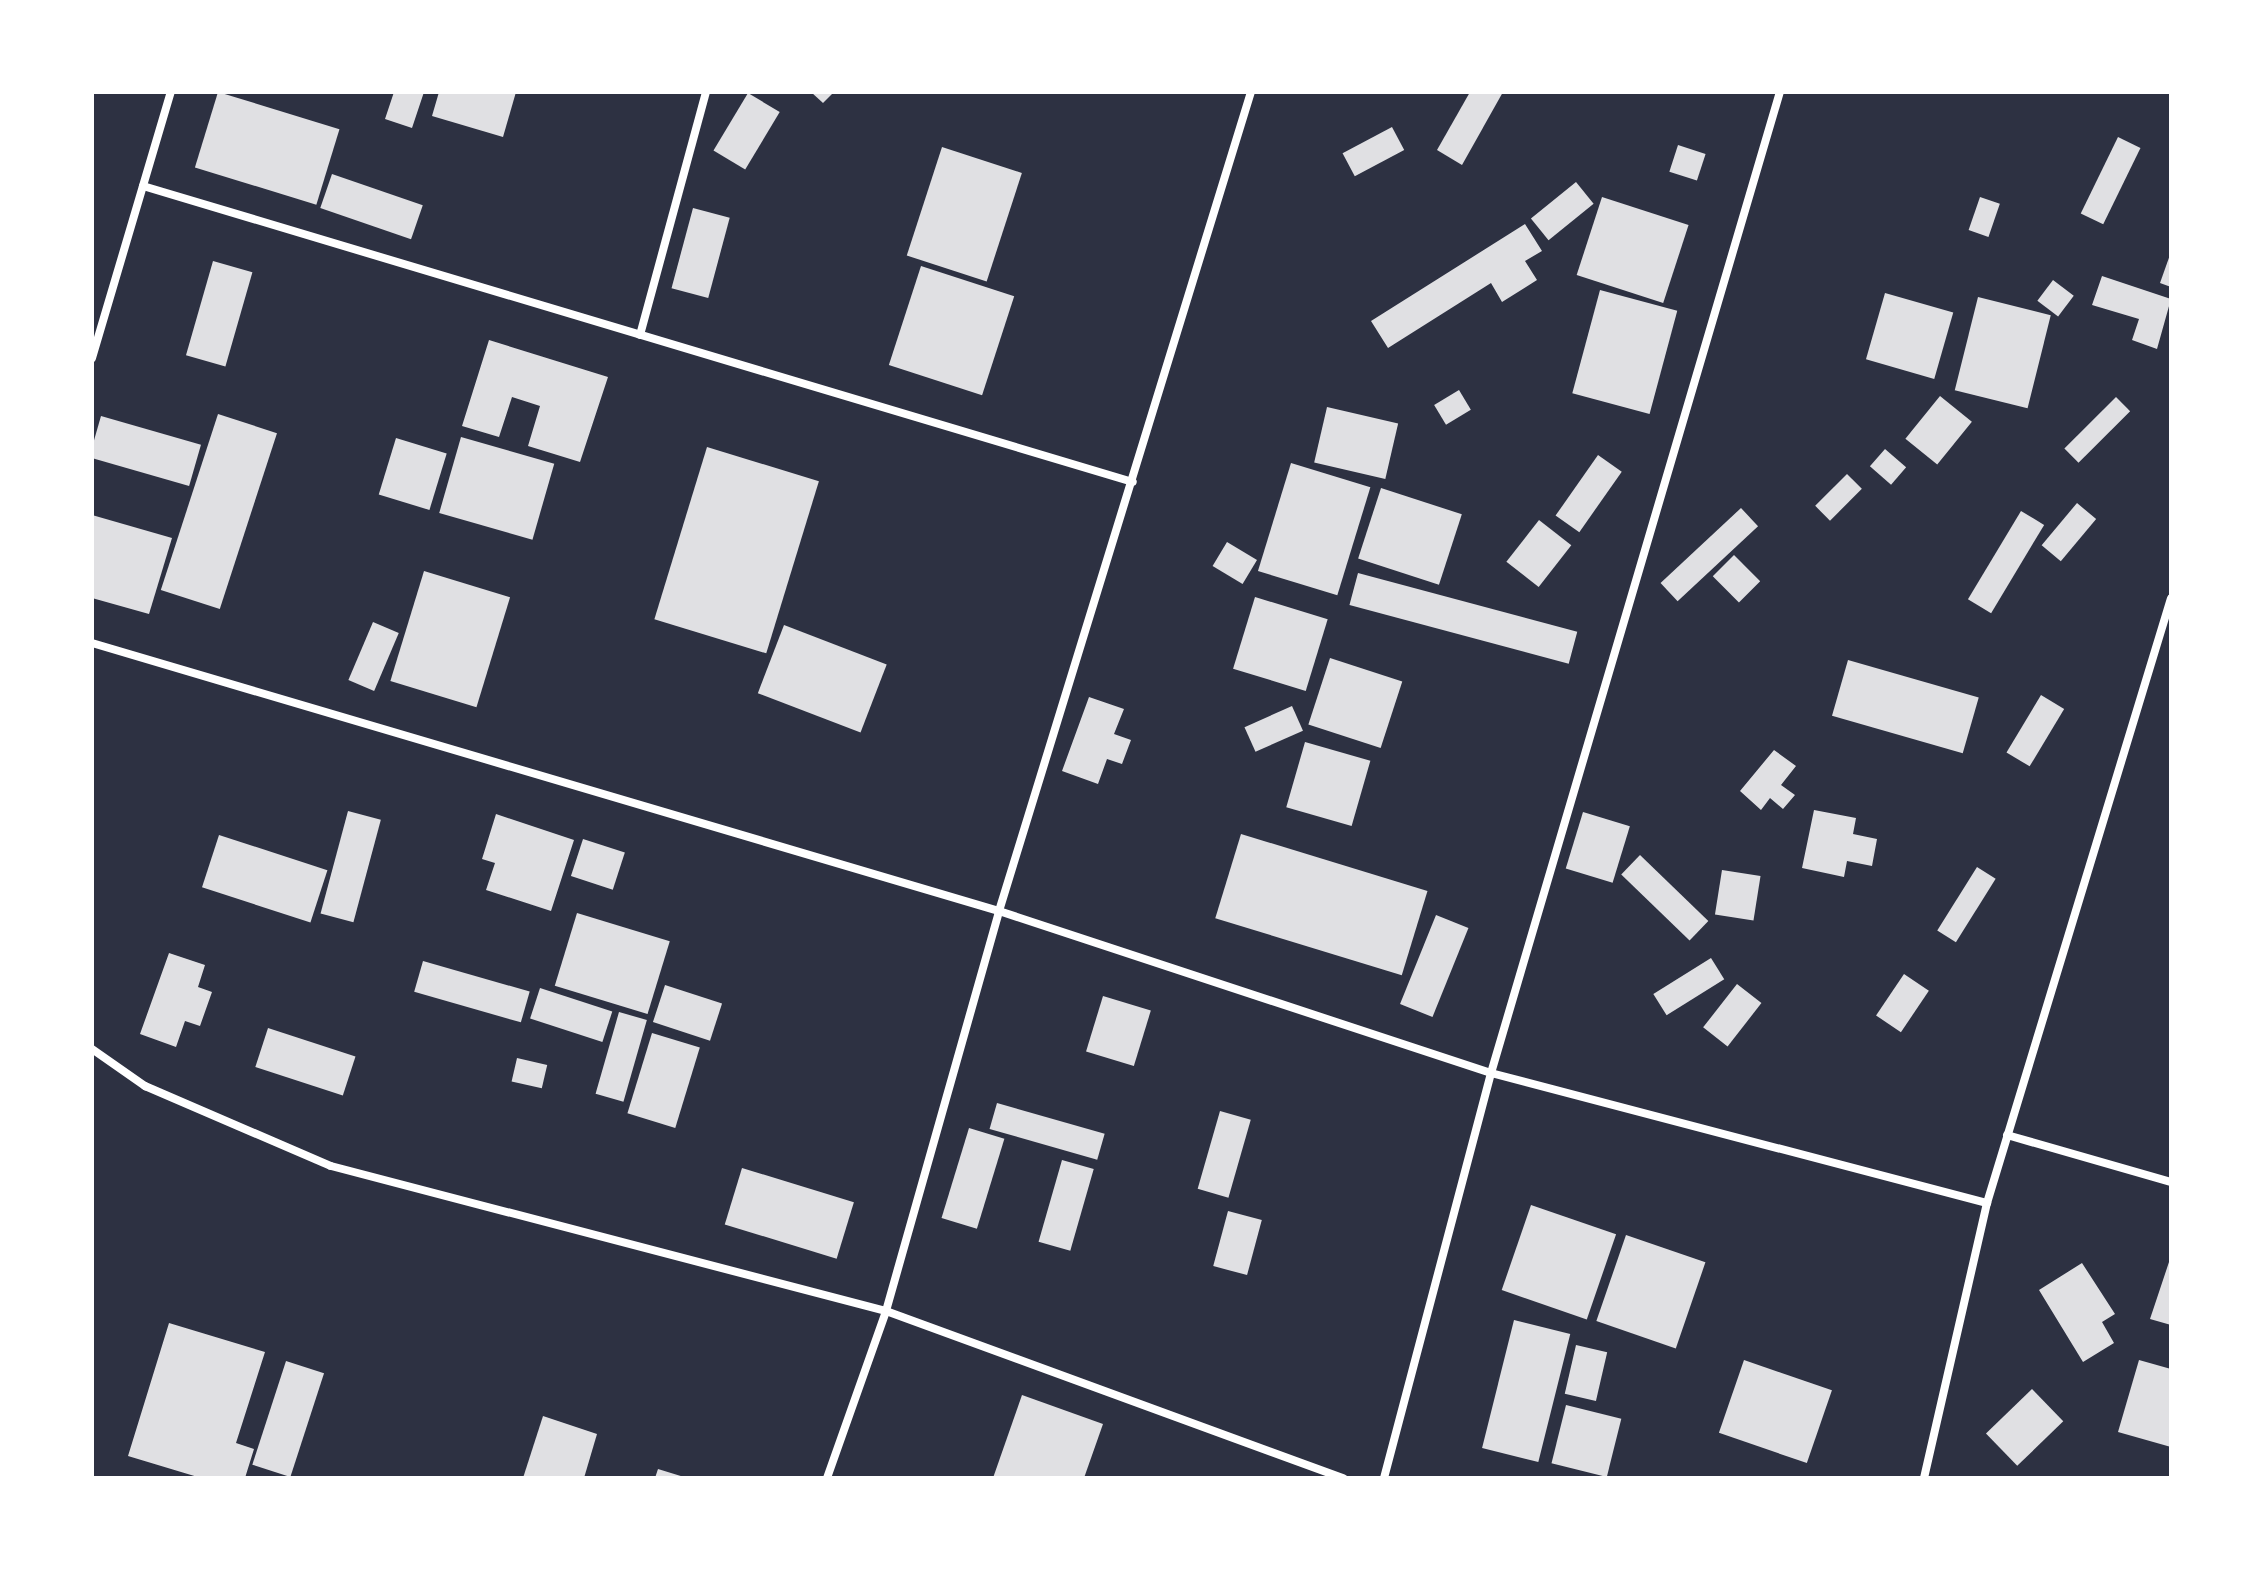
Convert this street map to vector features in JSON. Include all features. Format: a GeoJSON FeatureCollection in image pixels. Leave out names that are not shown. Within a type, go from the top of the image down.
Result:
{"type":"FeatureCollection","features":[{"type":"Feature","properties":{"kind":"street"},"geometry":{"type":"LineString","coordinates":[[92,358],[171,92]]}},
{"type":"Feature","properties":{"kind":"street"},"geometry":{"type":"LineString","coordinates":[[640,335],[706,92]]}},
{"type":"Feature","properties":{"kind":"street"},"geometry":{"type":"LineString","coordinates":[[827,1478],[886,1311],[999,911],[1251,92]]}},
{"type":"Feature","properties":{"kind":"street"},"geometry":{"type":"LineString","coordinates":[[1384,1478],[1491,1073],[1780,92]]}},
{"type":"Feature","properties":{"kind":"street"},"geometry":{"type":"LineString","coordinates":[[143,186],[1133,482]]}},
{"type":"Feature","properties":{"kind":"street"},"geometry":{"type":"LineString","coordinates":[[1924,1478],[1987,1203],[2171,598]]}},
{"type":"Feature","properties":{"kind":"street"},"geometry":{"type":"LineString","coordinates":[[92,643],[999,911],[1491,1073],[1987,1203]]}},
{"type":"Feature","properties":{"kind":"street"},"geometry":{"type":"LineString","coordinates":[[92,1049],[145,1086],[331,1166],[886,1311],[1343,1478]]}},
{"type":"Feature","properties":{"kind":"street"},"geometry":{"type":"LineString","coordinates":[[2007,1135],[2171,1182]]}},
{"type":"Feature","properties":{"kind":"building"},"geometry":{"type":"Polygon","coordinates":[[[218,92],[339,129],[316,205],[195,168],[218,92]]]}},
{"type":"Feature","properties":{"kind":"building"},"geometry":{"type":"Polygon","coordinates":[[[394,92],[424,92],[412,128],[385,119],[394,92]]]}},
{"type":"Feature","properties":{"kind":"building"},"geometry":{"type":"Polygon","coordinates":[[[439,92],[516,92],[503,137],[432,116],[439,92]]]}},
{"type":"Feature","properties":{"kind":"building"},"geometry":{"type":"Polygon","coordinates":[[[811,92],[834,92],[823,103],[811,92]]]}},
{"type":"Feature","properties":{"kind":"building"},"geometry":{"type":"Polygon","coordinates":[[[1470,92],[1503,92],[1462,165],[1437,150],[1470,92]]]}},
{"type":"Feature","properties":{"kind":"building"},"geometry":{"type":"Polygon","coordinates":[[[748,93],[780,112],[745,169],[713,150],[748,93]]]}},
{"type":"Feature","properties":{"kind":"building"},"geometry":{"type":"Polygon","coordinates":[[[1392,127],[1404,150],[1355,176],[1343,153],[1392,127]]]}},
{"type":"Feature","properties":{"kind":"building"},"geometry":{"type":"Polygon","coordinates":[[[2118,137],[2140,148],[2103,224],[2081,213],[2118,137]]]}},
{"type":"Feature","properties":{"kind":"building"},"geometry":{"type":"Polygon","coordinates":[[[1678,145],[1706,154],[1697,181],[1669,172],[1678,145]]]}},
{"type":"Feature","properties":{"kind":"building"},"geometry":{"type":"Polygon","coordinates":[[[942,147],[1022,173],[987,281],[907,255],[942,147]]]}},
{"type":"Feature","properties":{"kind":"building"},"geometry":{"type":"Polygon","coordinates":[[[332,174],[423,205],[411,239],[320,208],[332,174]]]}},
{"type":"Feature","properties":{"kind":"building"},"geometry":{"type":"Polygon","coordinates":[[[1576,182],[1594,204],[1549,240],[1531,219],[1576,182]]]}},
{"type":"Feature","properties":{"kind":"building"},"geometry":{"type":"Polygon","coordinates":[[[1602,197],[1689,225],[1663,303],[1577,275],[1602,197]]]}},
{"type":"Feature","properties":{"kind":"building"},"geometry":{"type":"Polygon","coordinates":[[[1980,197],[2000,204],[1988,237],[1969,230],[1980,197]]]}},
{"type":"Feature","properties":{"kind":"building"},"geometry":{"type":"Polygon","coordinates":[[[693,208],[730,218],[708,298],[672,288],[693,208]]]}},
{"type":"Feature","properties":{"kind":"building"},"geometry":{"type":"Polygon","coordinates":[[[1525,224],[1542,251],[1525,261],[1537,280],[1502,302],[1491,283],[1388,348],[1371,321],[1525,224]]]}},
{"type":"Feature","properties":{"kind":"building"},"geometry":{"type":"Polygon","coordinates":[[[2171,252],[2171,287],[2160,283],[2171,252]]]}},
{"type":"Feature","properties":{"kind":"building"},"geometry":{"type":"Polygon","coordinates":[[[213,261],[252,272],[225,367],[186,355],[213,261]]]}},
{"type":"Feature","properties":{"kind":"building"},"geometry":{"type":"Polygon","coordinates":[[[921,266],[1014,296],[982,395],[889,365],[921,266]]]}},
{"type":"Feature","properties":{"kind":"building"},"geometry":{"type":"Polygon","coordinates":[[[2102,276],[2171,299],[2157,349],[2132,340],[2139,319],[2092,305],[2102,276]]]}},
{"type":"Feature","properties":{"kind":"building"},"geometry":{"type":"Polygon","coordinates":[[[2053,280],[2074,296],[2058,316],[2037,301],[2053,280]]]}},
{"type":"Feature","properties":{"kind":"building"},"geometry":{"type":"Polygon","coordinates":[[[1600,290],[1677,311],[1650,414],[1572,393],[1600,290]]]}},
{"type":"Feature","properties":{"kind":"building"},"geometry":{"type":"Polygon","coordinates":[[[1885,293],[1953,313],[1934,379],[1866,359],[1885,293]]]}},
{"type":"Feature","properties":{"kind":"building"},"geometry":{"type":"Polygon","coordinates":[[[1978,297],[2051,315],[2028,408],[1955,390],[1978,297]]]}},
{"type":"Feature","properties":{"kind":"building"},"geometry":{"type":"Polygon","coordinates":[[[489,340],[608,377],[580,462],[528,446],[540,406],[512,397],[499,437],[462,426],[489,340]]]}},
{"type":"Feature","properties":{"kind":"building"},"geometry":{"type":"Polygon","coordinates":[[[1459,390],[1471,410],[1446,425],[1434,405],[1459,390]]]}},
{"type":"Feature","properties":{"kind":"building"},"geometry":{"type":"Polygon","coordinates":[[[1940,396],[1972,422],[1937,465],[1905,439],[1940,396]]]}},
{"type":"Feature","properties":{"kind":"building"},"geometry":{"type":"Polygon","coordinates":[[[2116,397],[2130,411],[2079,463],[2064,449],[2116,397]]]}},
{"type":"Feature","properties":{"kind":"building"},"geometry":{"type":"Polygon","coordinates":[[[1327,407],[1398,423],[1385,479],[1314,463],[1327,407]]]}},
{"type":"Feature","properties":{"kind":"building"},"geometry":{"type":"Polygon","coordinates":[[[218,414],[277,433],[220,609],[161,590],[218,414]]]}},
{"type":"Feature","properties":{"kind":"building"},"geometry":{"type":"Polygon","coordinates":[[[101,416],[201,445],[189,486],[92,458],[101,416]]]}},
{"type":"Feature","properties":{"kind":"building"},"geometry":{"type":"Polygon","coordinates":[[[461,437],[554,464],[532,540],[439,513],[461,437]]]}},
{"type":"Feature","properties":{"kind":"building"},"geometry":{"type":"Polygon","coordinates":[[[396,438],[447,453],[429,510],[379,494],[396,438]]]}},
{"type":"Feature","properties":{"kind":"building"},"geometry":{"type":"Polygon","coordinates":[[[707,447],[819,481],[766,653],[654,619],[707,447]]]}},
{"type":"Feature","properties":{"kind":"building"},"geometry":{"type":"Polygon","coordinates":[[[1885,449],[1906,467],[1891,485],[1870,466],[1885,449]]]}},
{"type":"Feature","properties":{"kind":"building"},"geometry":{"type":"Polygon","coordinates":[[[1598,455],[1622,472],[1579,532],[1556,516],[1598,455]]]}},
{"type":"Feature","properties":{"kind":"building"},"geometry":{"type":"Polygon","coordinates":[[[1291,463],[1370,487],[1337,595],[1258,571],[1291,463]]]}},
{"type":"Feature","properties":{"kind":"building"},"geometry":{"type":"Polygon","coordinates":[[[1847,474],[1862,489],[1830,521],[1815,506],[1847,474]]]}},
{"type":"Feature","properties":{"kind":"building"},"geometry":{"type":"Polygon","coordinates":[[[1381,488],[1462,514],[1439,585],[1358,558],[1381,488]]]}},
{"type":"Feature","properties":{"kind":"building"},"geometry":{"type":"Polygon","coordinates":[[[2077,503],[2096,519],[2061,561],[2042,545],[2077,503]]]}},
{"type":"Feature","properties":{"kind":"building"},"geometry":{"type":"Polygon","coordinates":[[[1741,508],[1758,526],[1678,601],[1661,583],[1741,508]]]}},
{"type":"Feature","properties":{"kind":"building"},"geometry":{"type":"Polygon","coordinates":[[[2021,511],[2044,525],[1991,613],[1968,599],[2021,511]]]}},
{"type":"Feature","properties":{"kind":"building"},"geometry":{"type":"Polygon","coordinates":[[[92,515],[172,538],[149,614],[92,598],[92,515]]]}},
{"type":"Feature","properties":{"kind":"building"},"geometry":{"type":"Polygon","coordinates":[[[1539,520],[1571,545],[1539,587],[1506,562],[1539,520]]]}},
{"type":"Feature","properties":{"kind":"building"},"geometry":{"type":"Polygon","coordinates":[[[1227,542],[1257,560],[1243,584],[1213,566],[1227,542]]]}},
{"type":"Feature","properties":{"kind":"building"},"geometry":{"type":"Polygon","coordinates":[[[1734,555],[1760,581],[1739,602],[1713,576],[1734,555]]]}},
{"type":"Feature","properties":{"kind":"building"},"geometry":{"type":"Polygon","coordinates":[[[424,571],[510,597],[476,707],[390,681],[424,571]]]}},
{"type":"Feature","properties":{"kind":"building"},"geometry":{"type":"Polygon","coordinates":[[[1358,573],[1577,632],[1569,664],[1349,605],[1358,573]]]}},
{"type":"Feature","properties":{"kind":"building"},"geometry":{"type":"Polygon","coordinates":[[[1255,597],[1328,619],[1306,691],[1233,669],[1255,597]]]}},
{"type":"Feature","properties":{"kind":"building"},"geometry":{"type":"Polygon","coordinates":[[[373,622],[399,633],[374,691],[348,680],[373,622]]]}},
{"type":"Feature","properties":{"kind":"building"},"geometry":{"type":"Polygon","coordinates":[[[784,625],[887,664],[861,733],[758,693],[784,625]]]}},
{"type":"Feature","properties":{"kind":"building"},"geometry":{"type":"Polygon","coordinates":[[[1330,658],[1402,681],[1381,748],[1308,725],[1330,658]]]}},
{"type":"Feature","properties":{"kind":"building"},"geometry":{"type":"Polygon","coordinates":[[[1848,660],[1979,697],[1963,753],[1832,716],[1848,660]]]}},
{"type":"Feature","properties":{"kind":"building"},"geometry":{"type":"Polygon","coordinates":[[[2041,695],[2064,709],[2030,766],[2006,752],[2041,695]]]}},
{"type":"Feature","properties":{"kind":"building"},"geometry":{"type":"Polygon","coordinates":[[[1089,697],[1124,709],[1114,734],[1131,740],[1122,764],[1107,759],[1098,784],[1062,771],[1089,697]]]}},
{"type":"Feature","properties":{"kind":"building"},"geometry":{"type":"Polygon","coordinates":[[[1292,706],[1303,731],[1255,752],[1244,727],[1292,706]]]}},
{"type":"Feature","properties":{"kind":"building"},"geometry":{"type":"Polygon","coordinates":[[[1305,742],[1370,761],[1352,826],[1286,807],[1305,742]]]}},
{"type":"Feature","properties":{"kind":"building"},"geometry":{"type":"Polygon","coordinates":[[[1774,750],[1796,766],[1781,785],[1795,795],[1783,809],[1770,798],[1761,810],[1740,791],[1774,750]]]}},
{"type":"Feature","properties":{"kind":"building"},"geometry":{"type":"Polygon","coordinates":[[[1814,810],[1856,818],[1853,834],[1877,839],[1872,866],[1847,861],[1844,877],[1802,868],[1814,810]]]}},
{"type":"Feature","properties":{"kind":"building"},"geometry":{"type":"Polygon","coordinates":[[[348,811],[381,820],[353,922],[321,913],[348,811]]]}},
{"type":"Feature","properties":{"kind":"building"},"geometry":{"type":"Polygon","coordinates":[[[1583,812],[1630,826],[1613,883],[1566,868],[1583,812]]]}},
{"type":"Feature","properties":{"kind":"building"},"geometry":{"type":"Polygon","coordinates":[[[496,814],[574,840],[551,911],[486,890],[495,863],[482,859],[496,814]]]}},
{"type":"Feature","properties":{"kind":"building"},"geometry":{"type":"Polygon","coordinates":[[[1241,834],[1427,891],[1402,975],[1215,918],[1241,834]]]}},
{"type":"Feature","properties":{"kind":"building"},"geometry":{"type":"Polygon","coordinates":[[[219,835],[327,870],[310,923],[202,887],[219,835]]]}},
{"type":"Feature","properties":{"kind":"building"},"geometry":{"type":"Polygon","coordinates":[[[583,839],[625,853],[613,890],[571,876],[583,839]]]}},
{"type":"Feature","properties":{"kind":"building"},"geometry":{"type":"Polygon","coordinates":[[[1640,855],[1708,921],[1690,940],[1621,874],[1640,855]]]}},
{"type":"Feature","properties":{"kind":"building"},"geometry":{"type":"Polygon","coordinates":[[[1977,867],[1996,879],[1956,942],[1937,931],[1977,867]]]}},
{"type":"Feature","properties":{"kind":"building"},"geometry":{"type":"Polygon","coordinates":[[[1722,870],[1761,876],[1753,921],[1715,914],[1722,870]]]}},
{"type":"Feature","properties":{"kind":"building"},"geometry":{"type":"Polygon","coordinates":[[[577,913],[670,941],[648,1014],[555,986],[577,913]]]}},
{"type":"Feature","properties":{"kind":"building"},"geometry":{"type":"Polygon","coordinates":[[[1436,915],[1468,928],[1432,1017],[1400,1004],[1436,915]]]}},
{"type":"Feature","properties":{"kind":"building"},"geometry":{"type":"Polygon","coordinates":[[[169,953],[205,965],[198,987],[212,992],[200,1026],[185,1021],[176,1047],[140,1034],[169,953]]]}},
{"type":"Feature","properties":{"kind":"building"},"geometry":{"type":"Polygon","coordinates":[[[1711,958],[1724,979],[1667,1015],[1653,994],[1711,958]]]}},
{"type":"Feature","properties":{"kind":"building"},"geometry":{"type":"Polygon","coordinates":[[[423,961],[530,992],[521,1022],[414,992],[423,961]]]}},
{"type":"Feature","properties":{"kind":"building"},"geometry":{"type":"Polygon","coordinates":[[[1904,974],[1929,991],[1901,1032],[1876,1015],[1904,974]]]}},
{"type":"Feature","properties":{"kind":"building"},"geometry":{"type":"Polygon","coordinates":[[[1737,984],[1761,1003],[1728,1046],[1703,1027],[1737,984]]]}},
{"type":"Feature","properties":{"kind":"building"},"geometry":{"type":"Polygon","coordinates":[[[665,985],[722,1004],[710,1041],[653,1022],[665,985]]]}},
{"type":"Feature","properties":{"kind":"building"},"geometry":{"type":"Polygon","coordinates":[[[540,988],[612,1011],[602,1042],[530,1018],[540,988]]]}},
{"type":"Feature","properties":{"kind":"building"},"geometry":{"type":"Polygon","coordinates":[[[1103,996],[1151,1011],[1134,1066],[1086,1051],[1103,996]]]}},
{"type":"Feature","properties":{"kind":"building"},"geometry":{"type":"Polygon","coordinates":[[[619,1012],[647,1020],[623,1102],[596,1094],[619,1012]]]}},
{"type":"Feature","properties":{"kind":"building"},"geometry":{"type":"Polygon","coordinates":[[[268,1028],[355,1056],[343,1095],[255,1067],[268,1028]]]}},
{"type":"Feature","properties":{"kind":"building"},"geometry":{"type":"Polygon","coordinates":[[[652,1033],[700,1048],[675,1128],[627,1113],[652,1033]]]}},
{"type":"Feature","properties":{"kind":"building"},"geometry":{"type":"Polygon","coordinates":[[[517,1058],[547,1065],[542,1088],[512,1081],[517,1058]]]}},
{"type":"Feature","properties":{"kind":"building"},"geometry":{"type":"Polygon","coordinates":[[[997,1103],[1105,1134],[1097,1160],[990,1129],[997,1103]]]}},
{"type":"Feature","properties":{"kind":"building"},"geometry":{"type":"Polygon","coordinates":[[[1220,1111],[1251,1120],[1228,1198],[1198,1189],[1220,1111]]]}},
{"type":"Feature","properties":{"kind":"building"},"geometry":{"type":"Polygon","coordinates":[[[969,1128],[1004,1139],[977,1229],[942,1218],[969,1128]]]}},
{"type":"Feature","properties":{"kind":"building"},"geometry":{"type":"Polygon","coordinates":[[[1062,1160],[1094,1169],[1070,1251],[1039,1242],[1062,1160]]]}},
{"type":"Feature","properties":{"kind":"building"},"geometry":{"type":"Polygon","coordinates":[[[742,1168],[854,1202],[837,1259],[725,1224],[742,1168]]]}},
{"type":"Feature","properties":{"kind":"building"},"geometry":{"type":"Polygon","coordinates":[[[1531,1205],[1616,1234],[1587,1319],[1502,1290],[1531,1205]]]}},
{"type":"Feature","properties":{"kind":"building"},"geometry":{"type":"Polygon","coordinates":[[[1228,1211],[1262,1220],[1247,1275],[1213,1266],[1228,1211]]]}},
{"type":"Feature","properties":{"kind":"building"},"geometry":{"type":"Polygon","coordinates":[[[1626,1235],[1705,1262],[1676,1348],[1596,1321],[1626,1235]]]}},
{"type":"Feature","properties":{"kind":"building"},"geometry":{"type":"Polygon","coordinates":[[[2171,1256],[2171,1325],[2150,1319],[2171,1256]]]}},
{"type":"Feature","properties":{"kind":"building"},"geometry":{"type":"Polygon","coordinates":[[[2082,1263],[2115,1314],[2102,1322],[2114,1343],[2083,1362],[2039,1290],[2082,1263]]]}},
{"type":"Feature","properties":{"kind":"building"},"geometry":{"type":"Polygon","coordinates":[[[1514,1320],[1570,1334],[1538,1462],[1482,1448],[1514,1320]]]}},
{"type":"Feature","properties":{"kind":"building"},"geometry":{"type":"Polygon","coordinates":[[[169,1323],[265,1352],[236,1443],[254,1449],[245,1478],[201,1478],[128,1456],[169,1323]]]}},
{"type":"Feature","properties":{"kind":"building"},"geometry":{"type":"Polygon","coordinates":[[[1576,1345],[1607,1352],[1596,1401],[1565,1394],[1576,1345]]]}},
{"type":"Feature","properties":{"kind":"building"},"geometry":{"type":"Polygon","coordinates":[[[1744,1360],[1832,1390],[1807,1463],[1719,1433],[1744,1360]]]}},
{"type":"Feature","properties":{"kind":"building"},"geometry":{"type":"Polygon","coordinates":[[[2139,1360],[2171,1369],[2171,1447],[2118,1432],[2139,1360]]]}},
{"type":"Feature","properties":{"kind":"building"},"geometry":{"type":"Polygon","coordinates":[[[286,1361],[324,1373],[290,1477],[252,1465],[286,1361]]]}},
{"type":"Feature","properties":{"kind":"building"},"geometry":{"type":"Polygon","coordinates":[[[2032,1389],[2063,1421],[2017,1466],[1986,1433],[2032,1389]]]}},
{"type":"Feature","properties":{"kind":"building"},"geometry":{"type":"Polygon","coordinates":[[[1022,1395],[1103,1424],[1084,1478],[993,1478],[1022,1395]]]}},
{"type":"Feature","properties":{"kind":"building"},"geometry":{"type":"Polygon","coordinates":[[[1566,1405],[1621,1419],[1607,1477],[1551,1463],[1566,1405]]]}},
{"type":"Feature","properties":{"kind":"building"},"geometry":{"type":"Polygon","coordinates":[[[543,1416],[597,1434],[584,1478],[523,1478],[543,1416]]]}},
{"type":"Feature","properties":{"kind":"building"},"geometry":{"type":"Polygon","coordinates":[[[658,1469],[684,1477],[684,1478],[655,1478],[658,1469]]]}}]}
